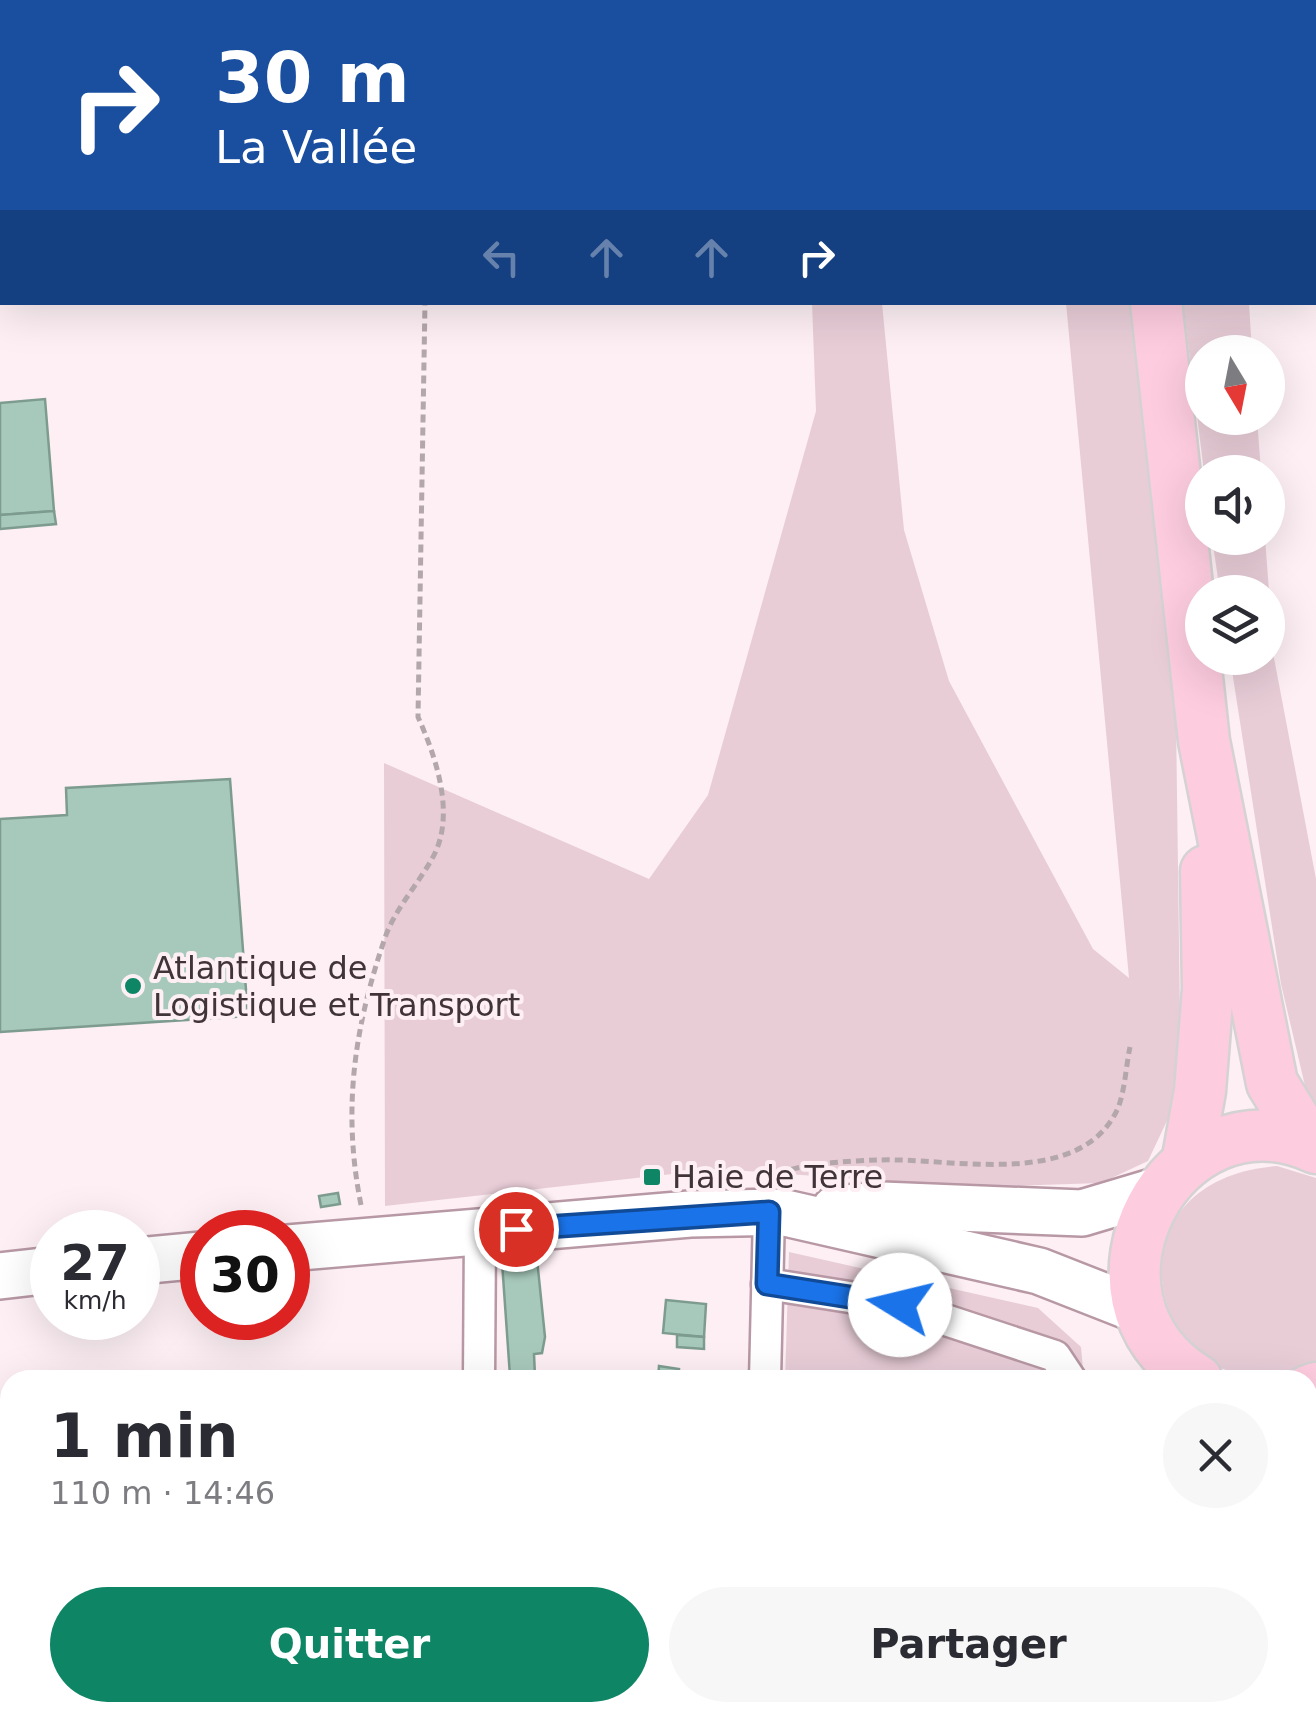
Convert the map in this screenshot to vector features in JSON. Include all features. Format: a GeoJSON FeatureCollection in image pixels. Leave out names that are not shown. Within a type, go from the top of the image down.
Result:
{"type":"FeatureCollection","features":[{"type":"Feature","properties":{"kind":"main road"},"geometry":{"type":"LineString","coordinates":[[1156,305],[1204,742],[1272,1083],[1293,1124],[1313,1146]]}},
{"type":"Feature","properties":{"kind":"main road"},"geometry":{"type":"LineString","coordinates":[[1178,1370],[1140,1311],[1134,1260],[1138,1236],[1173,1176],[1200,1091],[1208,990],[1204,742]]}},
{"type":"Feature","properties":{"kind":"main road"},"geometry":{"type":"LineString","coordinates":[[310,1246],[772,1201],[1082,1213],[1173,1176],[1215,1147],[1246,1138],[1278,1138],[1313,1146]]}},
{"type":"Feature","properties":{"kind":"main road"},"geometry":{"type":"LineString","coordinates":[[772,1201],[1021,1266],[1140,1311]]}},
{"type":"Feature","properties":{"kind":"main road"},"geometry":{"type":"LineString","coordinates":[[0,1276],[30,1273]]}},
{"type":"Feature","properties":{"kind":"street"},"geometry":{"type":"LineString","coordinates":[[765,1370],[772,1201]]}},
{"type":"Feature","properties":{"kind":"street"},"geometry":{"type":"LineString","coordinates":[[480,1232],[480,1370]]}},
{"type":"Feature","properties":{"kind":"street"},"geometry":{"type":"LineString","coordinates":[[767,1284],[900,1305],[1055,1356],[1065,1370]]}},
{"type":"Feature","properties":{"kind":"path"},"geometry":{"type":"LineString","coordinates":[[369,1241],[350,1148],[354,1050],[387,931],[436,852],[443,801],[431,747],[418,717],[425,305]]}},
{"type":"Feature","properties":{"kind":"path"},"geometry":{"type":"LineString","coordinates":[[772,1201],[783,1171],[878,1160],[1002,1164],[1050,1160],[1089,1144],[1118,1108],[1130,1047]]}},
{"type":"Feature","properties":{"kind":"shaded area"},"geometry":{"type":"Polygon","coordinates":[[[812,305],[882,305],[904,530],[949,681],[1093,949],[1129,978],[1066,305],[1130,305],[1176,719],[1181,1091],[1148,1161],[1101,1183],[975,1187],[717,1169],[385,1206],[384,763],[649,879],[708,795],[816,411],[812,305]]]}},
{"type":"Feature","properties":{"kind":"shaded area"},"geometry":{"type":"Polygon","coordinates":[[[1183,305],[1249,305],[1251,335],[1187,335],[1183,305]]]}},
{"type":"Feature","properties":{"kind":"shaded area"},"geometry":{"type":"Polygon","coordinates":[[[1199,435],[1258,435],[1260,455],[1202,455],[1199,435]]]}},
{"type":"Feature","properties":{"kind":"shaded area"},"geometry":{"type":"Polygon","coordinates":[[[1215,555],[1266,555],[1268,575],[1217,575],[1215,555]]]}},
{"type":"Feature","properties":{"kind":"shaded area"},"geometry":{"type":"Polygon","coordinates":[[[1233,675],[1277,675],[1316,879],[1316,1106],[1306,1090],[1281,984],[1233,675]]]}},
{"type":"Feature","properties":{"kind":"shaded area"},"geometry":{"type":"Polygon","coordinates":[[[1277,1166],[1316,1178],[1316,1365],[1294,1370],[1233,1370],[1217,1366],[1184,1337],[1165,1298],[1163,1255],[1179,1214],[1216,1182],[1277,1166]]]}},
{"type":"Feature","properties":{"kind":"shaded area"},"geometry":{"type":"Polygon","coordinates":[[[789,1252],[1038,1308],[1081,1347],[1083,1370],[785,1370],[789,1252]]]}},
{"type":"Feature","properties":{"kind":"building"},"geometry":{"type":"Polygon","coordinates":[[[45,399],[54,511],[0,515],[0,403],[45,399]]]}},
{"type":"Feature","properties":{"kind":"building"},"geometry":{"type":"Polygon","coordinates":[[[54,511],[56,524],[0,529],[0,515],[54,511]]]}},
{"type":"Feature","properties":{"kind":"building"},"geometry":{"type":"Polygon","coordinates":[[[230,779],[248,1016],[0,1032],[0,819],[67,815],[66,788],[230,779]]]}},
{"type":"Feature","properties":{"kind":"building"},"geometry":{"type":"Polygon","coordinates":[[[338,1193],[340,1204],[321,1207],[319,1196],[338,1193]]]}},
{"type":"Feature","properties":{"kind":"building"},"geometry":{"type":"Polygon","coordinates":[[[537,1259],[545,1337],[542,1353],[534,1354],[535,1370],[510,1370],[502,1262],[537,1259]]]}},
{"type":"Feature","properties":{"kind":"building"},"geometry":{"type":"Polygon","coordinates":[[[666,1300],[706,1304],[704,1337],[663,1333],[666,1300]]]}},
{"type":"Feature","properties":{"kind":"building"},"geometry":{"type":"Polygon","coordinates":[[[677,1335],[704,1337],[704,1349],[677,1347],[677,1335]]]}},
{"type":"Feature","properties":{"kind":"place","name":"Atlantique de Logistique et Transport"},"geometry":{"type":"Point","coordinates":[133,986]}},
{"type":"Feature","properties":{"kind":"place","name":"Haie de Terre"},"geometry":{"type":"Point","coordinates":[652,1177]}},
{"type":"Feature","properties":{"kind":"route"},"geometry":{"type":"LineString","coordinates":[[516,1229],[690,1214],[769,1212],[767,1284],[900,1305]]}}]}
